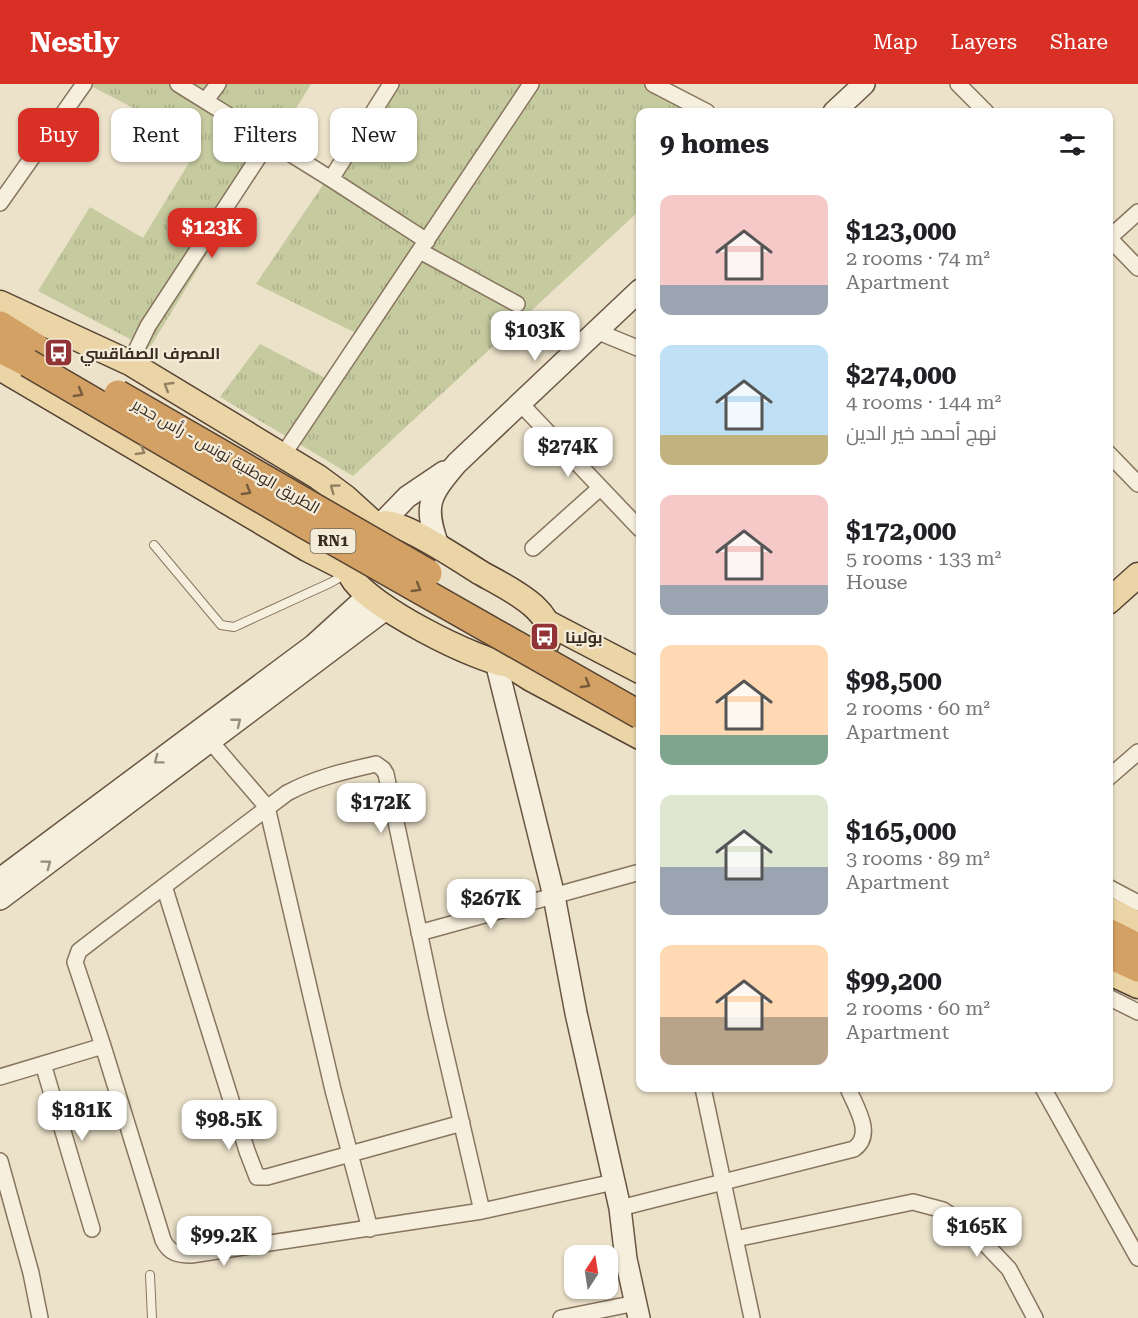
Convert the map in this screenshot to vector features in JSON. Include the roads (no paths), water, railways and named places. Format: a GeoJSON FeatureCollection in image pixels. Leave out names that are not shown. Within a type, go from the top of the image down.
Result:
{"type":"FeatureCollection","features":[{"type":"Feature","properties":{"kind":"highway","name":"الطريق الوطنية تونس - رأس جدير"},"geometry":{"type":"LineString","coordinates":[[0,326],[33,356],[302,523],[636,713]]}},
{"type":"Feature","properties":{"kind":"highway","name":"الطريق الوطنية تونس - رأس جدير"},"geometry":{"type":"LineString","coordinates":[[0,349],[33,356],[636,691]]}},
{"type":"Feature","properties":{"kind":"highway"},"geometry":{"type":"LineString","coordinates":[[1113,935],[1138,947]]}},
{"type":"Feature","properties":{"kind":"highway"},"geometry":{"type":"LineString","coordinates":[[1113,956],[1138,968]]}},
{"type":"Feature","properties":{"kind":"main road"},"geometry":{"type":"LineString","coordinates":[[0,303],[129,363],[283,455],[345,497],[379,525],[399,525],[527,601],[539,610],[548,623],[636,669]]}},
{"type":"Feature","properties":{"kind":"main road"},"geometry":{"type":"LineString","coordinates":[[0,368],[308,549],[350,571]]}},
{"type":"Feature","properties":{"kind":"main road"},"geometry":{"type":"LineString","coordinates":[[379,525],[358,550],[350,571],[353,580],[378,601],[440,638],[503,663],[636,735]]}},
{"type":"Feature","properties":{"kind":"main road"},"geometry":{"type":"LineString","coordinates":[[1113,598],[1138,575]]}},
{"type":"Feature","properties":{"kind":"main road"},"geometry":{"type":"LineString","coordinates":[[503,663],[527,663],[541,653],[549,637],[548,623]]}},
{"type":"Feature","properties":{"kind":"main road"},"geometry":{"type":"LineString","coordinates":[[1113,909],[1138,908]]}},
{"type":"Feature","properties":{"kind":"main road"},"geometry":{"type":"LineString","coordinates":[[1113,974],[1138,986]]}},
{"type":"Feature","properties":{"kind":"street"},"geometry":{"type":"LineString","coordinates":[[0,203],[84,84]]}},
{"type":"Feature","properties":{"kind":"street"},"geometry":{"type":"LineString","coordinates":[[178,84],[218,108]]}},
{"type":"Feature","properties":{"kind":"street"},"geometry":{"type":"LineString","coordinates":[[206,100],[218,84]]}},
{"type":"Feature","properties":{"kind":"street"},"geometry":{"type":"LineString","coordinates":[[331,178],[391,84]]}},
{"type":"Feature","properties":{"kind":"street"},"geometry":{"type":"LineString","coordinates":[[283,455],[531,84]]}},
{"type":"Feature","properties":{"kind":"street"},"geometry":{"type":"LineString","coordinates":[[838,108],[864,84]]}},
{"type":"Feature","properties":{"kind":"street"},"geometry":{"type":"LineString","coordinates":[[958,84],[982,108]]}},
{"type":"Feature","properties":{"kind":"street"},"geometry":{"type":"LineString","coordinates":[[662,86],[700,108]]}},
{"type":"Feature","properties":{"kind":"street"},"geometry":{"type":"LineString","coordinates":[[129,363],[148,326],[255,162]]}},
{"type":"Feature","properties":{"kind":"street"},"geometry":{"type":"LineString","coordinates":[[304,162],[331,178],[423,246],[517,304]]}},
{"type":"Feature","properties":{"kind":"street"},"geometry":{"type":"LineString","coordinates":[[1113,234],[1138,212]]}},
{"type":"Feature","properties":{"kind":"street"},"geometry":{"type":"LineString","coordinates":[[1113,242],[1138,268]]}},
{"type":"Feature","properties":{"kind":"street"},"geometry":{"type":"LineString","coordinates":[[439,548],[430,521],[431,503],[438,487],[457,463],[636,294]]}},
{"type":"Feature","properties":{"kind":"street"},"geometry":{"type":"LineString","coordinates":[[597,331],[636,348]]}},
{"type":"Feature","properties":{"kind":"street"},"geometry":{"type":"LineString","coordinates":[[520,403],[636,526]]}},
{"type":"Feature","properties":{"kind":"street"},"geometry":{"type":"LineString","coordinates":[[1113,458],[1138,484]]}},
{"type":"Feature","properties":{"kind":"street"},"geometry":{"type":"LineString","coordinates":[[379,525],[407,497],[457,463]]}},
{"type":"Feature","properties":{"kind":"street"},"geometry":{"type":"LineString","coordinates":[[533,548],[600,488]]}},
{"type":"Feature","properties":{"kind":"street"},"geometry":{"type":"LineString","coordinates":[[0,899],[211,742],[378,601]]}},
{"type":"Feature","properties":{"kind":"street"},"geometry":{"type":"LineString","coordinates":[[0,879],[314,645],[378,601]]}},
{"type":"Feature","properties":{"kind":"street"},"geometry":{"type":"LineString","coordinates":[[503,663],[554,896],[576,1013],[620,1208],[626,1259],[637,1311],[561,1318]]}},
{"type":"Feature","properties":{"kind":"street"},"geometry":{"type":"LineString","coordinates":[[211,742],[267,807],[333,1090],[370,1229]]}},
{"type":"Feature","properties":{"kind":"street"},"geometry":{"type":"LineString","coordinates":[[1113,774],[1138,752]]}},
{"type":"Feature","properties":{"kind":"street"},"geometry":{"type":"LineString","coordinates":[[482,1211],[419,933],[386,774],[380,766],[376,764],[302,785],[267,807],[81,949],[75,958],[163,1240],[170,1251],[180,1255],[191,1255],[370,1229],[482,1211],[614,1182]]}},
{"type":"Feature","properties":{"kind":"street"},"geometry":{"type":"LineString","coordinates":[[419,933],[636,873]]}},
{"type":"Feature","properties":{"kind":"street"},"geometry":{"type":"LineString","coordinates":[[164,886],[255,1175],[258,1178],[462,1123]]}},
{"type":"Feature","properties":{"kind":"street"},"geometry":{"type":"LineString","coordinates":[[1113,890],[1138,908]]}},
{"type":"Feature","properties":{"kind":"street"},"geometry":{"type":"LineString","coordinates":[[1113,1000],[1138,1012]]}},
{"type":"Feature","properties":{"kind":"street"},"geometry":{"type":"LineString","coordinates":[[0,1077],[104,1046]]}},
{"type":"Feature","properties":{"kind":"street"},"geometry":{"type":"LineString","coordinates":[[43,1064],[92,1229]]}},
{"type":"Feature","properties":{"kind":"street"},"geometry":{"type":"LineString","coordinates":[[705,1092],[752,1318]]}},
{"type":"Feature","properties":{"kind":"street"},"geometry":{"type":"LineString","coordinates":[[620,1208],[848,1152],[858,1147],[862,1141],[864,1129],[850,1092]]}},
{"type":"Feature","properties":{"kind":"street"},"geometry":{"type":"LineString","coordinates":[[1046,1092],[1138,1258]]}},
{"type":"Feature","properties":{"kind":"street"},"geometry":{"type":"LineString","coordinates":[[0,1161],[31,1273],[40,1318]]}},
{"type":"Feature","properties":{"kind":"street"},"geometry":{"type":"LineString","coordinates":[[735,1239],[913,1202],[943,1210],[969,1227],[1009,1269],[1035,1318]]}},
{"type":"Feature","properties":{"kind":"lane"},"geometry":{"type":"LineString","coordinates":[[154,545],[221,625],[229,627],[234,627],[330,583],[350,571]]}},
{"type":"Feature","properties":{"kind":"lane"},"geometry":{"type":"LineString","coordinates":[[150,1275],[152,1318]]}},
{"type":"Feature","properties":{"kind":"place","name":"المصرف الصفاقسي"},"geometry":{"type":"Point","coordinates":[59,353]}},
{"type":"Feature","properties":{"kind":"place","name":"بولينا"},"geometry":{"type":"Point","coordinates":[544,637]}}]}
